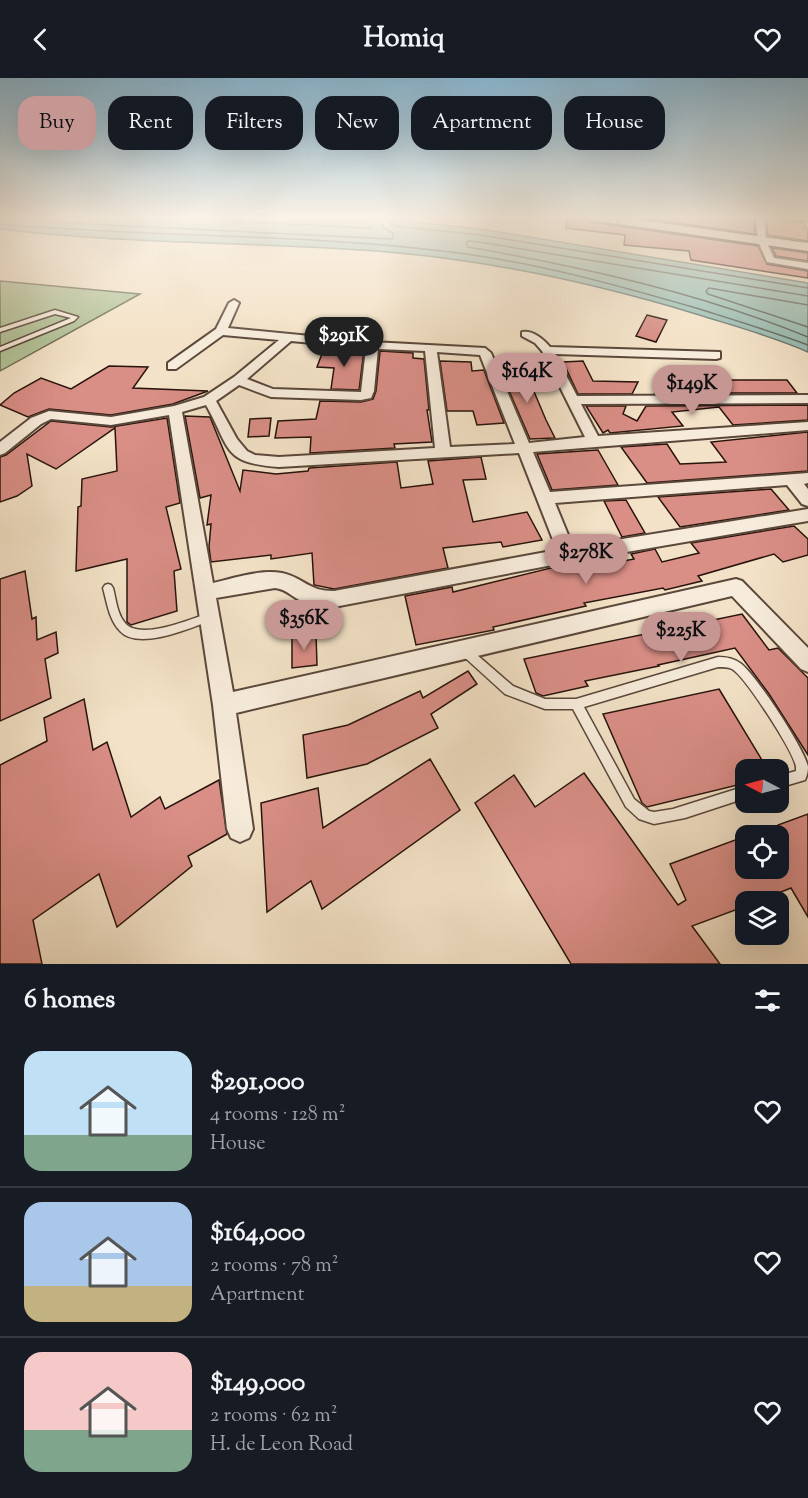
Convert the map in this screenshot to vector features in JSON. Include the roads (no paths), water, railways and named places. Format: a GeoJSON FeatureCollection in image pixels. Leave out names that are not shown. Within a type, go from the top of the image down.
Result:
{"type":"FeatureCollection","features":[{"type":"Feature","properties":{"kind":"street"},"geometry":{"type":"LineString","coordinates":[[769,258],[808,266]]}},
{"type":"Feature","properties":{"kind":"street"},"geometry":{"type":"LineString","coordinates":[[172,366],[221,331],[234,303]]}},
{"type":"Feature","properties":{"kind":"street"},"geometry":{"type":"LineString","coordinates":[[221,331],[287,339],[482,350],[485,352],[568,555]]}},
{"type":"Feature","properties":{"kind":"street"},"geometry":{"type":"LineString","coordinates":[[526,334],[539,341],[547,350],[594,441]]}},
{"type":"Feature","properties":{"kind":"street"},"geometry":{"type":"LineString","coordinates":[[0,450],[36,421],[49,416],[111,421],[175,410],[209,400],[238,380],[287,339]]}},
{"type":"Feature","properties":{"kind":"street"},"geometry":{"type":"LineString","coordinates":[[238,380],[271,393],[366,395],[372,345]]}},
{"type":"Feature","properties":{"kind":"street"},"geometry":{"type":"LineString","coordinates":[[431,348],[443,453]]}},
{"type":"Feature","properties":{"kind":"street"},"geometry":{"type":"LineString","coordinates":[[547,350],[716,355]]}},
{"type":"Feature","properties":{"kind":"street"},"geometry":{"type":"LineString","coordinates":[[574,400],[808,399]]}},
{"type":"Feature","properties":{"kind":"street"},"geometry":{"type":"LineString","coordinates":[[209,400],[219,412],[234,447],[250,459],[279,462],[525,448],[808,426]]}},
{"type":"Feature","properties":{"kind":"street"},"geometry":{"type":"LineString","coordinates":[[175,410],[224,705],[240,830]]}},
{"type":"Feature","properties":{"kind":"street"},"geometry":{"type":"LineString","coordinates":[[545,498],[808,478]]}},
{"type":"Feature","properties":{"kind":"street"},"geometry":{"type":"LineString","coordinates":[[791,479],[808,500]]}},
{"type":"Feature","properties":{"kind":"street"},"geometry":{"type":"LineString","coordinates":[[206,592],[268,581],[281,581],[317,600],[334,599],[568,555],[808,515]]}},
{"type":"Feature","properties":{"kind":"street"},"geometry":{"type":"LineString","coordinates":[[224,705],[736,587],[808,662]]}},
{"type":"Feature","properties":{"kind":"lane"},"geometry":{"type":"LineString","coordinates":[[0,330],[55,312],[75,317],[0,349]]}},
{"type":"Feature","properties":{"kind":"lane"},"geometry":{"type":"LineString","coordinates":[[108,588],[118,622],[126,631],[137,635],[164,632],[210,617]]}},
{"type":"Feature","properties":{"kind":"lane"},"geometry":{"type":"LineString","coordinates":[[464,650],[509,690],[545,704],[576,704],[718,662],[731,662],[746,676],[795,750],[802,768],[801,776],[789,779]]}},
{"type":"Feature","properties":{"kind":"lane"},"geometry":{"type":"LineString","coordinates":[[576,704],[630,803],[643,815],[654,818],[668,815],[735,795]]}},
{"type":"Feature","properties":{"kind":"water"},"geometry":{"type":"Polygon","coordinates":[[[444,258],[659,258],[808,283],[808,352],[753,331],[653,301],[566,280],[444,258]]]}}]}
